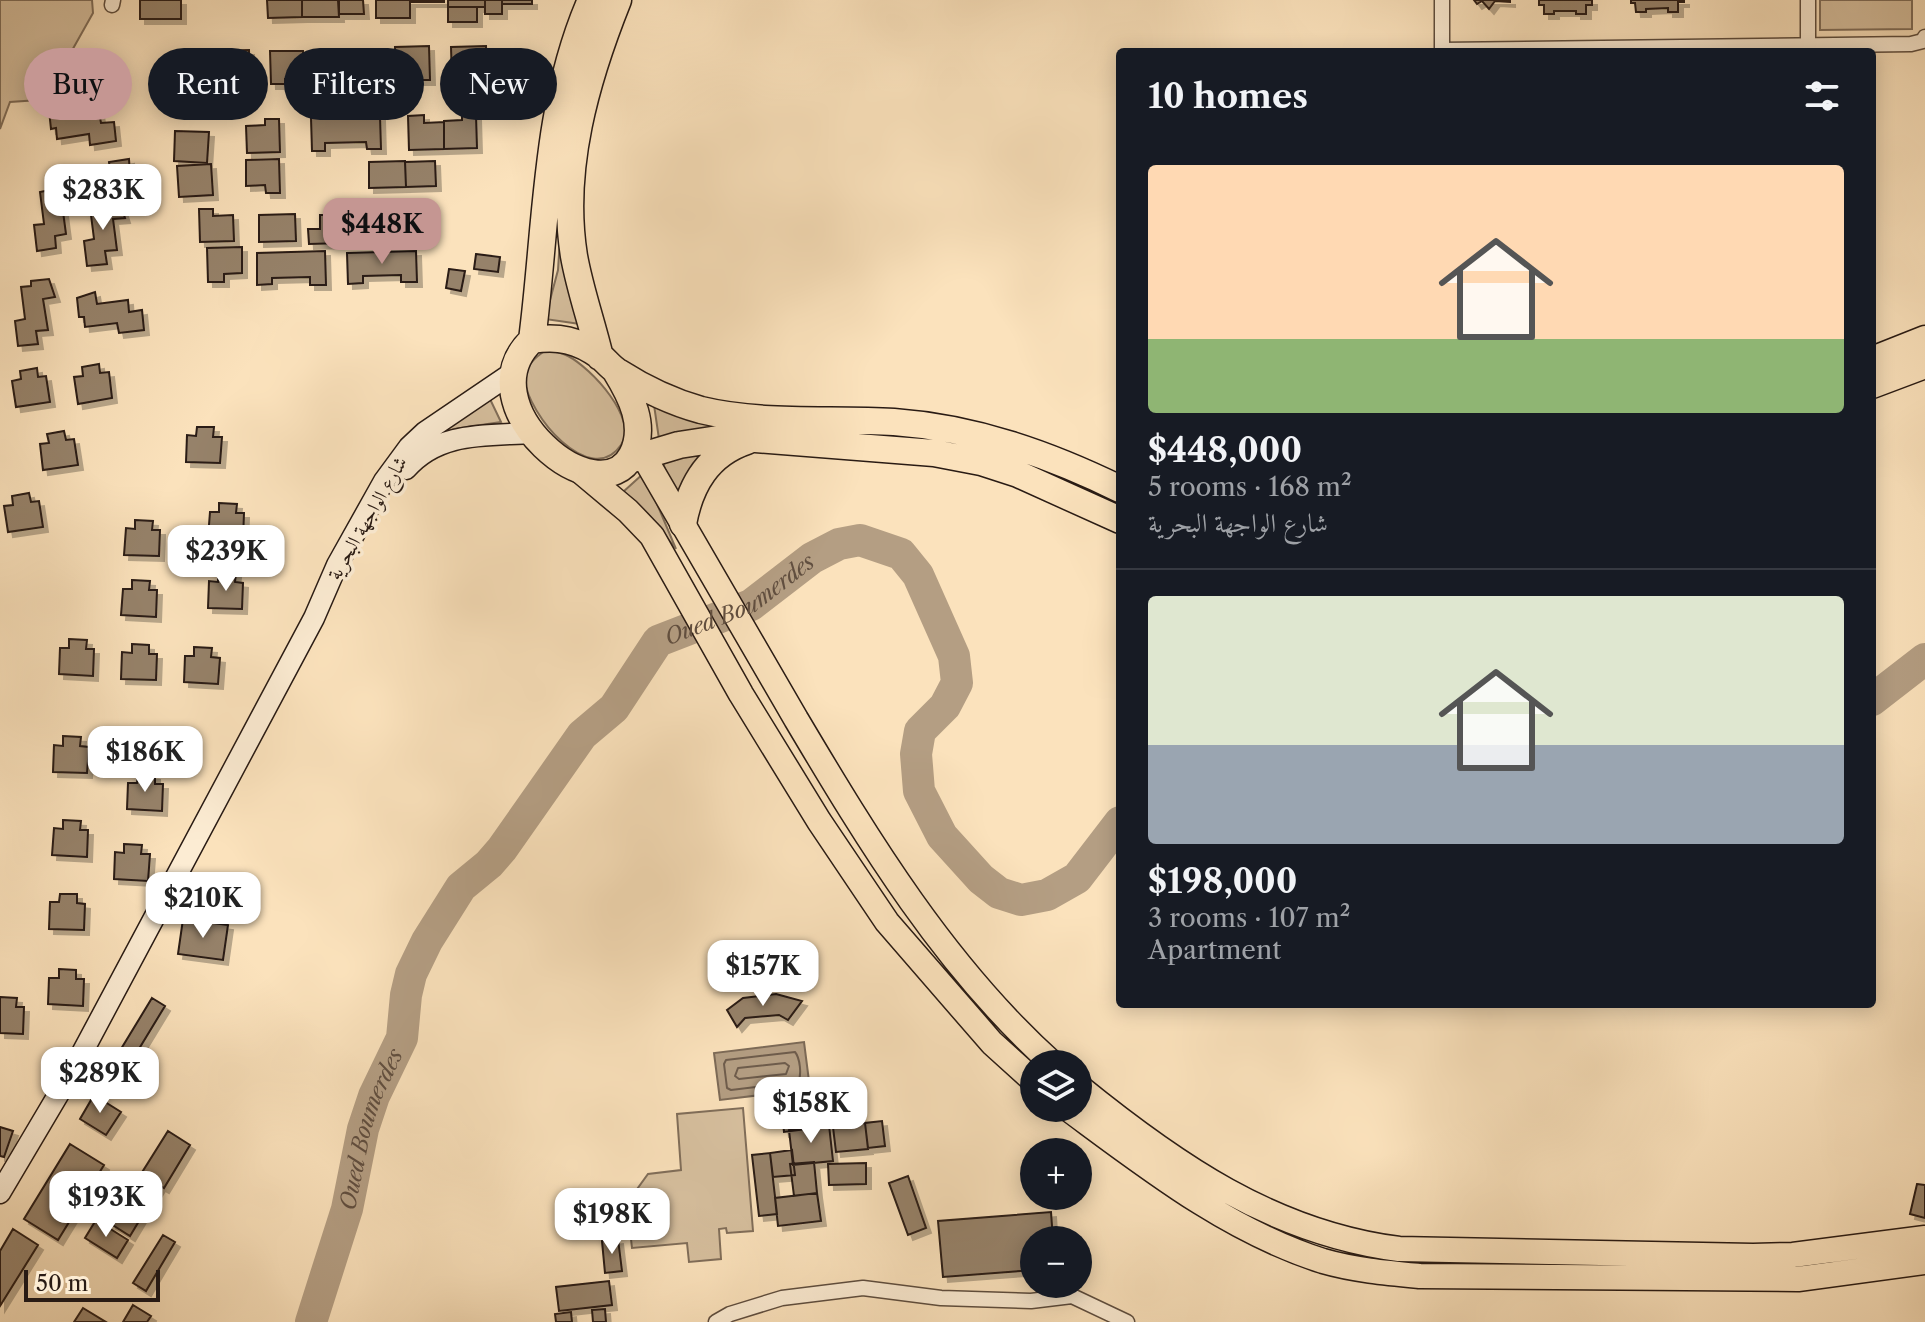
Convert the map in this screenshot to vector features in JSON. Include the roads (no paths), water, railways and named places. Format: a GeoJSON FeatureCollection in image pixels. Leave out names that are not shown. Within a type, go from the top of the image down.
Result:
{"type":"FeatureCollection","features":[{"type":"Feature","properties":{"kind":"highway"},"geometry":{"type":"LineString","coordinates":[[591,0],[569,58],[555,123],[532,340],[520,354],[512,373],[515,402],[524,422],[560,461],[601,475],[620,470],[637,454],[704,439],[757,437],[934,453],[981,462],[1018,474],[1116,518]]}},
{"type":"Feature","properties":{"kind":"highway"},"geometry":{"type":"LineString","coordinates":[[618,0],[587,90],[576,138],[570,180],[570,216],[574,255],[608,363],[633,403],[637,418],[637,454]]}},
{"type":"Feature","properties":{"kind":"highway"},"geometry":{"type":"LineString","coordinates":[[532,340],[563,337],[673,400],[700,409],[733,416],[898,423],[973,434],[1033,450],[1116,487]]}},
{"type":"Feature","properties":{"kind":"highway"},"geometry":{"type":"LineString","coordinates":[[1876,358],[1925,339]]}},
{"type":"Feature","properties":{"kind":"highway"},"geometry":{"type":"LineString","coordinates":[[1876,383],[1925,365]]}},
{"type":"Feature","properties":{"kind":"highway"},"geometry":{"type":"LineString","coordinates":[[683,524],[687,500],[706,468],[734,445],[757,437]]}},
{"type":"Feature","properties":{"kind":"main road","name":"شارع الواجهة البحرية"},"geometry":{"type":"LineString","coordinates":[[0,1193],[74,1068],[384,481],[409,447],[425,432],[512,373]]}},
{"type":"Feature","properties":{"kind":"main road","name":"شارع الواجهة البحرية"},"geometry":{"type":"LineString","coordinates":[[314,618],[339,585],[395,483],[421,454],[435,445],[455,439],[532,433]]}},
{"type":"Feature","properties":{"kind":"main road"},"geometry":{"type":"LineString","coordinates":[[637,454],[683,524],[849,807],[909,898],[948,951],[1002,1014],[1039,1050]]}},
{"type":"Feature","properties":{"kind":"main road"},"geometry":{"type":"LineString","coordinates":[[579,470],[641,525],[819,821],[887,922],[992,1043],[1020,1068]]}},
{"type":"Feature","properties":{"kind":"main road"},"geometry":{"type":"LineString","coordinates":[[1092,1097],[1194,1173],[1283,1219],[1358,1244],[1399,1249],[1753,1256],[1832,1251],[1925,1238]]}},
{"type":"Feature","properties":{"kind":"main road"},"geometry":{"type":"LineString","coordinates":[[1087,1122],[1173,1184],[1251,1232],[1326,1262],[1373,1271],[1420,1276],[1798,1279],[1925,1262]]}},
{"type":"Feature","properties":{"kind":"street"},"geometry":{"type":"LineString","coordinates":[[1442,0],[1442,48]]}},
{"type":"Feature","properties":{"kind":"street"},"geometry":{"type":"LineString","coordinates":[[1808,0],[1808,45]]}},
{"type":"Feature","properties":{"kind":"street"},"geometry":{"type":"LineString","coordinates":[[1588,48],[1911,44],[1923,41],[1925,37]]}},
{"type":"Feature","properties":{"kind":"street"},"geometry":{"type":"LineString","coordinates":[[716,1322],[730,1314],[782,1298],[863,1288],[941,1298],[1031,1301],[1072,1296],[1127,1322]]}},
{"type":"Feature","properties":{"kind":"water"},"geometry":{"type":"Polygon","coordinates":[[[804,1042],[810,1089],[720,1100],[714,1053],[804,1042]]]}},
{"type":"Feature","properties":{"kind":"waterway","name":"Oued Boumerdes"},"geometry":{"type":"LineString","coordinates":[[311,1322],[347,1209],[363,1129],[374,1096],[402,1038],[411,974],[427,941],[461,887],[502,849],[582,735],[614,708],[658,641],[751,605],[812,558],[839,544],[860,540],[901,554],[918,575],[954,656],[957,683],[945,706],[920,731],[916,754],[919,791],[942,836],[981,879],[999,893],[1021,900],[1047,895],[1077,878],[1116,827]]}},
{"type":"Feature","properties":{"kind":"waterway","name":"Oued Boumerdes"},"geometry":{"type":"LineString","coordinates":[[1876,697],[1925,659]]}}]}
